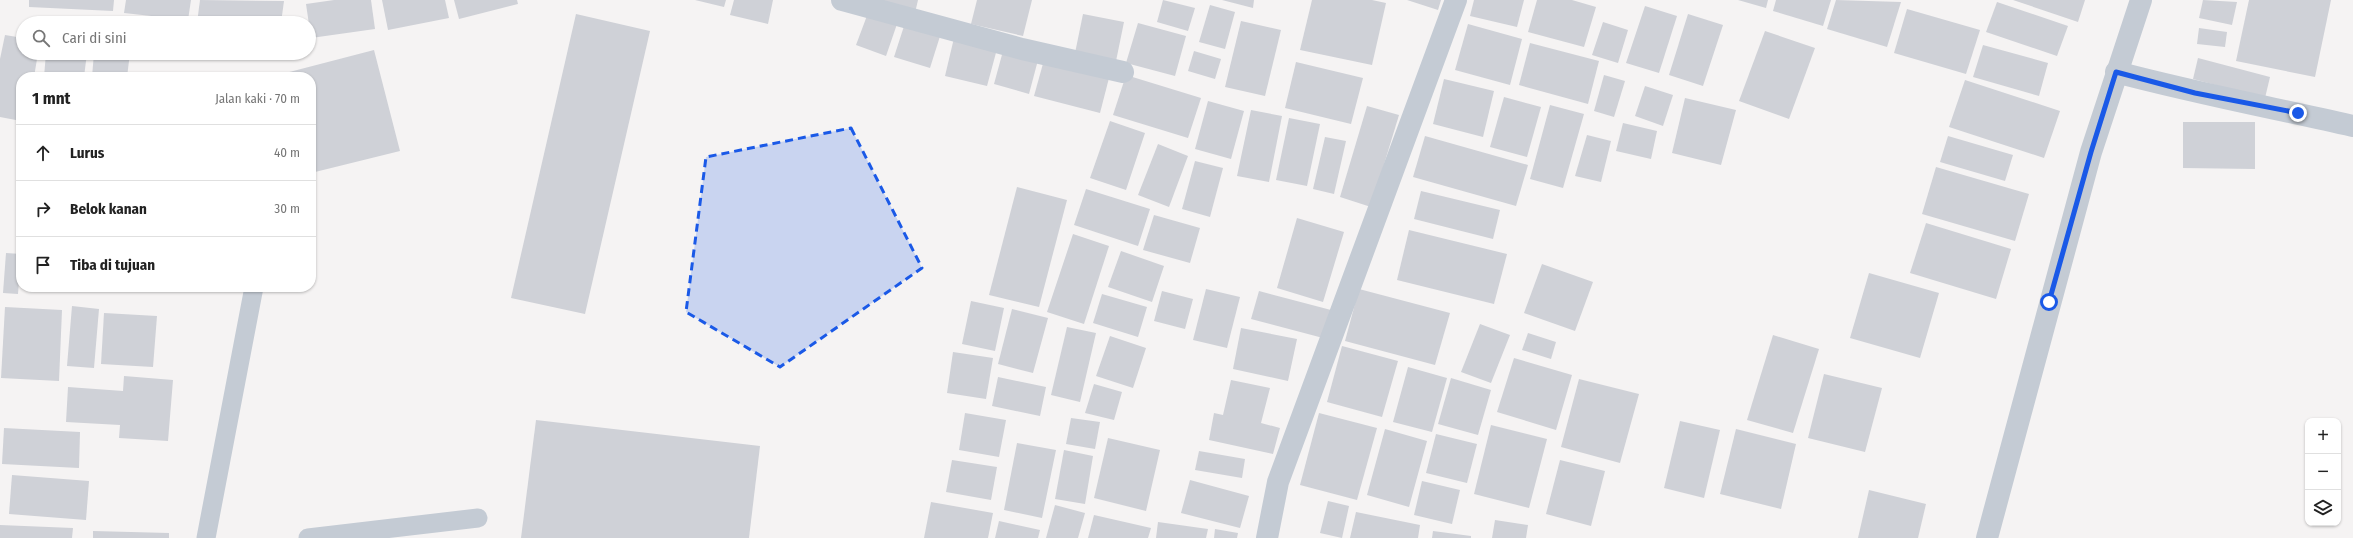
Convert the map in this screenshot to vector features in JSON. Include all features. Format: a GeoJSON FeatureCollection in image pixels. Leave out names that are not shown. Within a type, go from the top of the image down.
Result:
{"type":"FeatureCollection","features":[{"type":"Feature","properties":{"kind":"street"},"geometry":{"type":"LineString","coordinates":[[842,0],[1022,49],[1123,72]]}},
{"type":"Feature","properties":{"kind":"street"},"geometry":{"type":"LineString","coordinates":[[1267,538],[1278,482],[1456,0]]}},
{"type":"Feature","properties":{"kind":"street"},"geometry":{"type":"LineString","coordinates":[[1987,538],[2084,175],[2116,72],[2141,0]]}},
{"type":"Feature","properties":{"kind":"street"},"geometry":{"type":"LineString","coordinates":[[2116,72],[2195,93],[2224,97],[2353,126]]}},
{"type":"Feature","properties":{"kind":"lane"},"geometry":{"type":"LineString","coordinates":[[206,538],[253,292]]}},
{"type":"Feature","properties":{"kind":"lane"},"geometry":{"type":"LineString","coordinates":[[308,538],[478,518]]}},
{"type":"Feature","properties":{"kind":"highlighted area"},"geometry":{"type":"Polygon","coordinates":[[[851,128],[922,268],[780,367],[686,312],[706,157],[851,128]]]}},
{"type":"Feature","properties":{"kind":"building"},"geometry":{"type":"Polygon","coordinates":[[[29,0],[114,0],[113,11],[29,7],[29,0]]]}},
{"type":"Feature","properties":{"kind":"building"},"geometry":{"type":"Polygon","coordinates":[[[126,0],[191,0],[189,16],[151,16],[124,13],[126,0]]]}},
{"type":"Feature","properties":{"kind":"building"},"geometry":{"type":"Polygon","coordinates":[[[200,0],[284,1],[282,16],[198,16],[200,0]]]}},
{"type":"Feature","properties":{"kind":"building"},"geometry":{"type":"Polygon","coordinates":[[[334,0],[371,0],[375,29],[316,37],[316,16],[308,16],[306,4],[334,0]]]}},
{"type":"Feature","properties":{"kind":"building"},"geometry":{"type":"Polygon","coordinates":[[[382,0],[445,0],[449,18],[388,30],[382,0]]]}},
{"type":"Feature","properties":{"kind":"building"},"geometry":{"type":"Polygon","coordinates":[[[454,0],[517,0],[518,4],[459,19],[454,0]]]}},
{"type":"Feature","properties":{"kind":"building"},"geometry":{"type":"Polygon","coordinates":[[[695,0],[726,0],[724,7],[695,0]]]}},
{"type":"Feature","properties":{"kind":"building"},"geometry":{"type":"Polygon","coordinates":[[[734,0],[773,0],[768,24],[730,15],[734,0]]]}},
{"type":"Feature","properties":{"kind":"building"},"geometry":{"type":"Polygon","coordinates":[[[865,0],[918,0],[915,13],[865,0]]]}},
{"type":"Feature","properties":{"kind":"building"},"geometry":{"type":"Polygon","coordinates":[[[977,0],[1032,0],[1023,36],[971,24],[977,0]]]}},
{"type":"Feature","properties":{"kind":"building"},"geometry":{"type":"Polygon","coordinates":[[[1163,0],[1195,8],[1188,31],[1157,22],[1163,0]]]}},
{"type":"Feature","properties":{"kind":"building"},"geometry":{"type":"Polygon","coordinates":[[[1222,0],[1254,0],[1253,8],[1222,0]]]}},
{"type":"Feature","properties":{"kind":"building"},"geometry":{"type":"Polygon","coordinates":[[[1312,0],[1372,0],[1386,3],[1372,65],[1300,50],[1312,0]]]}},
{"type":"Feature","properties":{"kind":"building"},"geometry":{"type":"Polygon","coordinates":[[[1407,0],[1441,0],[1438,10],[1407,0]]]}},
{"type":"Feature","properties":{"kind":"building"},"geometry":{"type":"Polygon","coordinates":[[[1474,0],[1524,0],[1517,27],[1470,16],[1474,0]]]}},
{"type":"Feature","properties":{"kind":"building"},"geometry":{"type":"Polygon","coordinates":[[[1537,0],[1572,0],[1596,7],[1584,47],[1528,32],[1537,0]]]}},
{"type":"Feature","properties":{"kind":"building"},"geometry":{"type":"Polygon","coordinates":[[[1738,0],[1768,0],[1766,8],[1738,0]]]}},
{"type":"Feature","properties":{"kind":"building"},"geometry":{"type":"Polygon","coordinates":[[[1776,0],[1831,0],[1823,26],[1773,11],[1776,0]]]}},
{"type":"Feature","properties":{"kind":"building"},"geometry":{"type":"Polygon","coordinates":[[[1836,0],[1901,2],[1887,47],[1827,29],[1836,0]]]}},
{"type":"Feature","properties":{"kind":"building"},"geometry":{"type":"Polygon","coordinates":[[[2013,0],[2085,0],[2078,22],[2013,0]]]}},
{"type":"Feature","properties":{"kind":"building"},"geometry":{"type":"Polygon","coordinates":[[[2203,0],[2237,2],[2232,25],[2199,18],[2203,0]]]}},
{"type":"Feature","properties":{"kind":"building"},"geometry":{"type":"Polygon","coordinates":[[[2249,0],[2331,0],[2315,77],[2236,61],[2249,0]]]}},
{"type":"Feature","properties":{"kind":"building"},"geometry":{"type":"Polygon","coordinates":[[[1997,2],[2068,26],[2057,56],[1986,32],[1997,2]]]}},
{"type":"Feature","properties":{"kind":"building"},"geometry":{"type":"Polygon","coordinates":[[[1210,5],[1235,12],[1225,49],[1199,42],[1210,5]]]}},
{"type":"Feature","properties":{"kind":"building"},"geometry":{"type":"Polygon","coordinates":[[[1645,6],[1677,16],[1659,73],[1626,63],[1645,6]]]}},
{"type":"Feature","properties":{"kind":"building"},"geometry":{"type":"Polygon","coordinates":[[[1907,9],[1980,30],[1966,74],[1894,53],[1907,9]]]}},
{"type":"Feature","properties":{"kind":"building"},"geometry":{"type":"Polygon","coordinates":[[[868,13],[897,24],[886,56],[856,45],[868,13]]]}},
{"type":"Feature","properties":{"kind":"building"},"geometry":{"type":"Polygon","coordinates":[[[576,14],[650,31],[585,314],[511,298],[576,14]]]}},
{"type":"Feature","properties":{"kind":"building"},"geometry":{"type":"Polygon","coordinates":[[[1083,14],[1124,22],[1115,66],[1074,58],[1083,14]]]}},
{"type":"Feature","properties":{"kind":"building"},"geometry":{"type":"Polygon","coordinates":[[[1688,14],[1723,25],[1703,86],[1669,75],[1688,14]]]}},
{"type":"Feature","properties":{"kind":"building"},"geometry":{"type":"Polygon","coordinates":[[[1241,21],[1281,30],[1265,96],[1225,87],[1241,21]]]}},
{"type":"Feature","properties":{"kind":"building"},"geometry":{"type":"Polygon","coordinates":[[[1603,22],[1628,30],[1618,63],[1592,55],[1603,22]]]}},
{"type":"Feature","properties":{"kind":"building"},"geometry":{"type":"Polygon","coordinates":[[[905,23],[941,33],[930,68],[894,57],[905,23]]]}},
{"type":"Feature","properties":{"kind":"building"},"geometry":{"type":"Polygon","coordinates":[[[1138,23],[1186,36],[1175,76],[1126,63],[1138,23]]]}},
{"type":"Feature","properties":{"kind":"building"},"geometry":{"type":"Polygon","coordinates":[[[1468,24],[1522,39],[1510,85],[1455,70],[1468,24]]]}},
{"type":"Feature","properties":{"kind":"building"},"geometry":{"type":"Polygon","coordinates":[[[2199,28],[2227,32],[2225,47],[2197,44],[2199,28]]]}},
{"type":"Feature","properties":{"kind":"building"},"geometry":{"type":"Polygon","coordinates":[[[1765,31],[1815,48],[1789,119],[1739,101],[1765,31]]]}},
{"type":"Feature","properties":{"kind":"building"},"geometry":{"type":"Polygon","coordinates":[[[5,35],[16,37],[16,60],[37,60],[35,72],[16,72],[16,120],[0,117],[0,59],[5,35]]]}},
{"type":"Feature","properties":{"kind":"building"},"geometry":{"type":"Polygon","coordinates":[[[954,38],[997,49],[987,86],[945,76],[954,38]]]}},
{"type":"Feature","properties":{"kind":"building"},"geometry":{"type":"Polygon","coordinates":[[[1530,43],[1599,61],[1588,104],[1519,85],[1530,43]]]}},
{"type":"Feature","properties":{"kind":"building"},"geometry":{"type":"Polygon","coordinates":[[[1983,45],[2048,63],[2039,96],[1973,77],[1983,45]]]}},
{"type":"Feature","properties":{"kind":"building"},"geometry":{"type":"Polygon","coordinates":[[[374,50],[400,151],[316,172],[316,72],[289,72],[374,50]]]}},
{"type":"Feature","properties":{"kind":"building"},"geometry":{"type":"Polygon","coordinates":[[[1003,51],[1038,60],[1029,94],[994,84],[1003,51]]]}},
{"type":"Feature","properties":{"kind":"building"},"geometry":{"type":"Polygon","coordinates":[[[1194,51],[1221,59],[1215,79],[1188,71],[1194,51]]]}},
{"type":"Feature","properties":{"kind":"building"},"geometry":{"type":"Polygon","coordinates":[[[2198,58],[2270,77],[2265,98],[2193,79],[2198,58]]]}},
{"type":"Feature","properties":{"kind":"building"},"geometry":{"type":"Polygon","coordinates":[[[45,60],[86,60],[85,72],[44,72],[45,60]]]}},
{"type":"Feature","properties":{"kind":"building"},"geometry":{"type":"Polygon","coordinates":[[[93,60],[129,60],[128,72],[92,72],[93,60]]]}},
{"type":"Feature","properties":{"kind":"building"},"geometry":{"type":"Polygon","coordinates":[[[1044,60],[1109,78],[1100,113],[1034,96],[1044,60]]]}},
{"type":"Feature","properties":{"kind":"building"},"geometry":{"type":"Polygon","coordinates":[[[1296,62],[1363,78],[1351,124],[1285,108],[1296,62]]]}},
{"type":"Feature","properties":{"kind":"building"},"geometry":{"type":"Polygon","coordinates":[[[1126,75],[1201,98],[1188,138],[1113,115],[1126,75]]]}},
{"type":"Feature","properties":{"kind":"building"},"geometry":{"type":"Polygon","coordinates":[[[1604,75],[1625,81],[1614,117],[1594,111],[1604,75]]]}},
{"type":"Feature","properties":{"kind":"building"},"geometry":{"type":"Polygon","coordinates":[[[1444,79],[1494,91],[1483,137],[1433,124],[1444,79]]]}},
{"type":"Feature","properties":{"kind":"building"},"geometry":{"type":"Polygon","coordinates":[[[1965,80],[2060,111],[2044,158],[1949,127],[1965,80]]]}},
{"type":"Feature","properties":{"kind":"building"},"geometry":{"type":"Polygon","coordinates":[[[1645,86],[1673,95],[1663,126],[1635,116],[1645,86]]]}},
{"type":"Feature","properties":{"kind":"building"},"geometry":{"type":"Polygon","coordinates":[[[1504,97],[1541,107],[1527,157],[1490,147],[1504,97]]]}},
{"type":"Feature","properties":{"kind":"building"},"geometry":{"type":"Polygon","coordinates":[[[1685,98],[1736,110],[1721,165],[1672,153],[1685,98]]]}},
{"type":"Feature","properties":{"kind":"building"},"geometry":{"type":"Polygon","coordinates":[[[1208,101],[1244,111],[1231,159],[1195,149],[1208,101]]]}},
{"type":"Feature","properties":{"kind":"building"},"geometry":{"type":"Polygon","coordinates":[[[1550,105],[1584,114],[1563,188],[1530,179],[1550,105]]]}},
{"type":"Feature","properties":{"kind":"building"},"geometry":{"type":"Polygon","coordinates":[[[1367,106],[1399,115],[1371,207],[1340,197],[1367,106]]]}},
{"type":"Feature","properties":{"kind":"building"},"geometry":{"type":"Polygon","coordinates":[[[1251,110],[1282,116],[1269,182],[1237,176],[1251,110]]]}},
{"type":"Feature","properties":{"kind":"building"},"geometry":{"type":"Polygon","coordinates":[[[1289,118],[1320,124],[1307,186],[1276,180],[1289,118]]]}},
{"type":"Feature","properties":{"kind":"building"},"geometry":{"type":"Polygon","coordinates":[[[1110,121],[1145,133],[1126,190],[1090,178],[1110,121]]]}},
{"type":"Feature","properties":{"kind":"building"},"geometry":{"type":"Polygon","coordinates":[[[2183,122],[2255,122],[2255,169],[2183,168],[2183,122]]]}},
{"type":"Feature","properties":{"kind":"building"},"geometry":{"type":"Polygon","coordinates":[[[1623,123],[1657,131],[1651,159],[1616,151],[1623,123]]]}},
{"type":"Feature","properties":{"kind":"building"},"geometry":{"type":"Polygon","coordinates":[[[1587,135],[1611,141],[1601,182],[1575,176],[1587,135]]]}},
{"type":"Feature","properties":{"kind":"building"},"geometry":{"type":"Polygon","coordinates":[[[1425,136],[1528,165],[1516,206],[1413,177],[1425,136]]]}},
{"type":"Feature","properties":{"kind":"building"},"geometry":{"type":"Polygon","coordinates":[[[1948,136],[2013,155],[2005,181],[1940,162],[1948,136]]]}},
{"type":"Feature","properties":{"kind":"building"},"geometry":{"type":"Polygon","coordinates":[[[1325,137],[1346,141],[1334,194],[1313,189],[1325,137]]]}},
{"type":"Feature","properties":{"kind":"building"},"geometry":{"type":"Polygon","coordinates":[[[1158,144],[1188,156],[1169,207],[1138,195],[1158,144]]]}},
{"type":"Feature","properties":{"kind":"building"},"geometry":{"type":"Polygon","coordinates":[[[1195,161],[1223,168],[1210,217],[1182,209],[1195,161]]]}},
{"type":"Feature","properties":{"kind":"building"},"geometry":{"type":"Polygon","coordinates":[[[1936,167],[2029,194],[2015,241],[1922,214],[1936,167]]]}},
{"type":"Feature","properties":{"kind":"building"},"geometry":{"type":"Polygon","coordinates":[[[1017,187],[1067,200],[1039,307],[989,295],[1017,187]]]}},
{"type":"Feature","properties":{"kind":"building"},"geometry":{"type":"Polygon","coordinates":[[[1086,189],[1150,209],[1138,246],[1074,225],[1086,189]]]}},
{"type":"Feature","properties":{"kind":"building"},"geometry":{"type":"Polygon","coordinates":[[[1421,191],[1500,210],[1493,239],[1414,219],[1421,191]]]}},
{"type":"Feature","properties":{"kind":"building"},"geometry":{"type":"Polygon","coordinates":[[[1154,215],[1200,228],[1190,263],[1143,250],[1154,215]]]}},
{"type":"Feature","properties":{"kind":"building"},"geometry":{"type":"Polygon","coordinates":[[[1297,218],[1344,232],[1323,302],[1277,288],[1297,218]]]}},
{"type":"Feature","properties":{"kind":"building"},"geometry":{"type":"Polygon","coordinates":[[[1926,223],[2011,249],[1996,299],[1910,273],[1926,223]]]}},
{"type":"Feature","properties":{"kind":"building"},"geometry":{"type":"Polygon","coordinates":[[[1409,230],[1507,254],[1494,304],[1397,280],[1409,230]]]}},
{"type":"Feature","properties":{"kind":"building"},"geometry":{"type":"Polygon","coordinates":[[[1073,234],[1109,246],[1084,324],[1047,312],[1073,234]]]}},
{"type":"Feature","properties":{"kind":"building"},"geometry":{"type":"Polygon","coordinates":[[[1121,251],[1164,266],[1152,302],[1108,287],[1121,251]]]}},
{"type":"Feature","properties":{"kind":"building"},"geometry":{"type":"Polygon","coordinates":[[[6,253],[16,254],[16,292],[18,292],[18,294],[3,293],[6,253]]]}},
{"type":"Feature","properties":{"kind":"building"},"geometry":{"type":"Polygon","coordinates":[[[1542,264],[1593,282],[1575,331],[1524,313],[1542,264]]]}},
{"type":"Feature","properties":{"kind":"building"},"geometry":{"type":"Polygon","coordinates":[[[1869,273],[1939,293],[1920,358],[1850,338],[1869,273]]]}},
{"type":"Feature","properties":{"kind":"building"},"geometry":{"type":"Polygon","coordinates":[[[1206,289],[1240,297],[1227,348],[1193,340],[1206,289]]]}},
{"type":"Feature","properties":{"kind":"building"},"geometry":{"type":"Polygon","coordinates":[[[1359,289],[1450,313],[1435,365],[1345,341],[1359,289]]]}},
{"type":"Feature","properties":{"kind":"building"},"geometry":{"type":"Polygon","coordinates":[[[1162,291],[1193,299],[1185,329],[1154,321],[1162,291]]]}},
{"type":"Feature","properties":{"kind":"building"},"geometry":{"type":"Polygon","coordinates":[[[1259,291],[1331,310],[1323,338],[1251,319],[1259,291]]]}},
{"type":"Feature","properties":{"kind":"building"},"geometry":{"type":"Polygon","coordinates":[[[1102,294],[1147,307],[1138,337],[1093,323],[1102,294]]]}},
{"type":"Feature","properties":{"kind":"building"},"geometry":{"type":"Polygon","coordinates":[[[971,301],[1004,308],[995,351],[962,344],[971,301]]]}},
{"type":"Feature","properties":{"kind":"building"},"geometry":{"type":"Polygon","coordinates":[[[72,306],[99,309],[94,368],[67,366],[72,306]]]}},
{"type":"Feature","properties":{"kind":"building"},"geometry":{"type":"Polygon","coordinates":[[[5,307],[62,310],[59,381],[1,378],[5,307]]]}},
{"type":"Feature","properties":{"kind":"building"},"geometry":{"type":"Polygon","coordinates":[[[1012,309],[1048,318],[1033,373],[998,364],[1012,309]]]}},
{"type":"Feature","properties":{"kind":"building"},"geometry":{"type":"Polygon","coordinates":[[[104,313],[157,316],[153,367],[101,364],[104,313]]]}},
{"type":"Feature","properties":{"kind":"building"},"geometry":{"type":"Polygon","coordinates":[[[1480,324],[1510,335],[1491,383],[1461,372],[1480,324]]]}},
{"type":"Feature","properties":{"kind":"building"},"geometry":{"type":"Polygon","coordinates":[[[1067,327],[1096,333],[1080,402],[1051,395],[1067,327]]]}},
{"type":"Feature","properties":{"kind":"building"},"geometry":{"type":"Polygon","coordinates":[[[1241,328],[1297,339],[1288,381],[1233,369],[1241,328]]]}},
{"type":"Feature","properties":{"kind":"building"},"geometry":{"type":"Polygon","coordinates":[[[1528,333],[1556,342],[1551,359],[1522,350],[1528,333]]]}},
{"type":"Feature","properties":{"kind":"building"},"geometry":{"type":"Polygon","coordinates":[[[1773,335],[1819,349],[1793,433],[1747,420],[1773,335]]]}},
{"type":"Feature","properties":{"kind":"building"},"geometry":{"type":"Polygon","coordinates":[[[1110,336],[1146,348],[1133,388],[1096,376],[1110,336]]]}},
{"type":"Feature","properties":{"kind":"building"},"geometry":{"type":"Polygon","coordinates":[[[1342,346],[1398,361],[1382,417],[1327,402],[1342,346]]]}},
{"type":"Feature","properties":{"kind":"building"},"geometry":{"type":"Polygon","coordinates":[[[953,352],[993,358],[986,399],[947,393],[953,352]]]}},
{"type":"Feature","properties":{"kind":"building"},"geometry":{"type":"Polygon","coordinates":[[[1514,358],[1572,375],[1556,430],[1497,412],[1514,358]]]}},
{"type":"Feature","properties":{"kind":"building"},"geometry":{"type":"Polygon","coordinates":[[[1408,367],[1447,378],[1432,432],[1393,422],[1408,367]]]}},
{"type":"Feature","properties":{"kind":"building"},"geometry":{"type":"Polygon","coordinates":[[[1824,374],[1882,388],[1865,452],[1808,438],[1824,374]]]}},
{"type":"Feature","properties":{"kind":"building"},"geometry":{"type":"Polygon","coordinates":[[[124,376],[173,380],[168,441],[119,438],[120,425],[66,422],[68,387],[123,391],[124,376]]]}},
{"type":"Feature","properties":{"kind":"building"},"geometry":{"type":"Polygon","coordinates":[[[998,377],[1046,387],[1040,416],[992,406],[998,377]]]}},
{"type":"Feature","properties":{"kind":"building"},"geometry":{"type":"Polygon","coordinates":[[[1451,378],[1491,390],[1478,435],[1438,424],[1451,378]]]}},
{"type":"Feature","properties":{"kind":"building"},"geometry":{"type":"Polygon","coordinates":[[[1579,379],[1639,394],[1620,463],[1561,447],[1579,379]]]}},
{"type":"Feature","properties":{"kind":"building"},"geometry":{"type":"Polygon","coordinates":[[[1231,380],[1270,388],[1261,423],[1280,428],[1273,454],[1209,440],[1214,413],[1223,415],[1231,380]]]}},
{"type":"Feature","properties":{"kind":"building"},"geometry":{"type":"Polygon","coordinates":[[[1094,384],[1122,392],[1114,420],[1085,413],[1094,384]]]}},
{"type":"Feature","properties":{"kind":"building"},"geometry":{"type":"Polygon","coordinates":[[[965,413],[1006,420],[999,457],[959,450],[965,413]]]}},
{"type":"Feature","properties":{"kind":"building"},"geometry":{"type":"Polygon","coordinates":[[[1319,413],[1377,428],[1357,500],[1300,485],[1319,413]]]}},
{"type":"Feature","properties":{"kind":"building"},"geometry":{"type":"Polygon","coordinates":[[[1071,418],[1100,422],[1095,449],[1066,444],[1071,418]]]}},
{"type":"Feature","properties":{"kind":"building"},"geometry":{"type":"Polygon","coordinates":[[[536,420],[760,446],[749,538],[521,538],[536,420]]]}},
{"type":"Feature","properties":{"kind":"building"},"geometry":{"type":"Polygon","coordinates":[[[1680,421],[1720,430],[1704,498],[1664,488],[1680,421]]]}},
{"type":"Feature","properties":{"kind":"building"},"geometry":{"type":"Polygon","coordinates":[[[1491,425],[1547,439],[1529,508],[1474,494],[1491,425]]]}},
{"type":"Feature","properties":{"kind":"building"},"geometry":{"type":"Polygon","coordinates":[[[4,428],[80,432],[79,468],[2,464],[4,428]]]}},
{"type":"Feature","properties":{"kind":"building"},"geometry":{"type":"Polygon","coordinates":[[[1385,429],[1427,441],[1409,507],[1367,495],[1385,429]]]}},
{"type":"Feature","properties":{"kind":"building"},"geometry":{"type":"Polygon","coordinates":[[[1736,429],[1796,444],[1781,509],[1720,494],[1736,429]]]}},
{"type":"Feature","properties":{"kind":"building"},"geometry":{"type":"Polygon","coordinates":[[[1436,434],[1477,444],[1467,483],[1426,473],[1436,434]]]}},
{"type":"Feature","properties":{"kind":"building"},"geometry":{"type":"Polygon","coordinates":[[[1108,438],[1160,450],[1146,511],[1094,498],[1108,438]]]}},
{"type":"Feature","properties":{"kind":"building"},"geometry":{"type":"Polygon","coordinates":[[[1017,443],[1056,450],[1042,518],[1004,510],[1017,443]]]}},
{"type":"Feature","properties":{"kind":"building"},"geometry":{"type":"Polygon","coordinates":[[[1064,450],[1093,456],[1085,504],[1055,499],[1064,450]]]}},
{"type":"Feature","properties":{"kind":"building"},"geometry":{"type":"Polygon","coordinates":[[[1199,451],[1245,459],[1242,478],[1195,470],[1199,451]]]}},
{"type":"Feature","properties":{"kind":"building"},"geometry":{"type":"Polygon","coordinates":[[[952,460],[997,467],[991,500],[946,492],[952,460]]]}},
{"type":"Feature","properties":{"kind":"building"},"geometry":{"type":"Polygon","coordinates":[[[1560,460],[1605,471],[1591,526],[1546,514],[1560,460]]]}},
{"type":"Feature","properties":{"kind":"building"},"geometry":{"type":"Polygon","coordinates":[[[12,475],[89,481],[86,520],[9,514],[12,475]]]}},
{"type":"Feature","properties":{"kind":"building"},"geometry":{"type":"Polygon","coordinates":[[[1190,480],[1249,496],[1240,528],[1181,513],[1190,480]]]}},
{"type":"Feature","properties":{"kind":"building"},"geometry":{"type":"Polygon","coordinates":[[[1422,481],[1460,490],[1452,524],[1414,515],[1422,481]]]}},
{"type":"Feature","properties":{"kind":"building"},"geometry":{"type":"Polygon","coordinates":[[[1869,490],[1926,504],[1918,538],[1858,538],[1869,490]]]}},
{"type":"Feature","properties":{"kind":"building"},"geometry":{"type":"Polygon","coordinates":[[[1328,501],[1349,506],[1342,538],[1320,533],[1328,501]]]}},
{"type":"Feature","properties":{"kind":"building"},"geometry":{"type":"Polygon","coordinates":[[[931,502],[993,513],[988,538],[924,538],[931,502]]]}},
{"type":"Feature","properties":{"kind":"building"},"geometry":{"type":"Polygon","coordinates":[[[1055,505],[1085,513],[1078,538],[1046,538],[1055,505]]]}},
{"type":"Feature","properties":{"kind":"building"},"geometry":{"type":"Polygon","coordinates":[[[1356,512],[1420,525],[1418,538],[1350,538],[1356,512]]]}},
{"type":"Feature","properties":{"kind":"building"},"geometry":{"type":"Polygon","coordinates":[[[1094,515],[1151,528],[1148,538],[1088,538],[1094,515]]]}},
{"type":"Feature","properties":{"kind":"building"},"geometry":{"type":"Polygon","coordinates":[[[1495,520],[1528,525],[1526,538],[1492,538],[1495,520]]]}},
{"type":"Feature","properties":{"kind":"building"},"geometry":{"type":"Polygon","coordinates":[[[999,521],[1040,530],[1038,538],[995,538],[999,521]]]}},
{"type":"Feature","properties":{"kind":"building"},"geometry":{"type":"Polygon","coordinates":[[[1158,522],[1208,529],[1206,538],[1156,538],[1158,522]]]}},
{"type":"Feature","properties":{"kind":"building"},"geometry":{"type":"Polygon","coordinates":[[[0,525],[73,528],[72,538],[0,538],[0,525]]]}},
{"type":"Feature","properties":{"kind":"building"},"geometry":{"type":"Polygon","coordinates":[[[1215,529],[1238,533],[1237,538],[1214,538],[1215,529]]]}},
{"type":"Feature","properties":{"kind":"building"},"geometry":{"type":"Polygon","coordinates":[[[93,531],[169,533],[169,538],[93,538],[93,531]]]}},
{"type":"Feature","properties":{"kind":"building"},"geometry":{"type":"Polygon","coordinates":[[[1433,531],[1471,536],[1471,538],[1432,538],[1433,531]]]}},
{"type":"Feature","properties":{"kind":"route"},"geometry":{"type":"LineString","coordinates":[[2049,302],[2091,152],[2116,72],[2195,93],[2224,97],[2298,113]]}}]}
